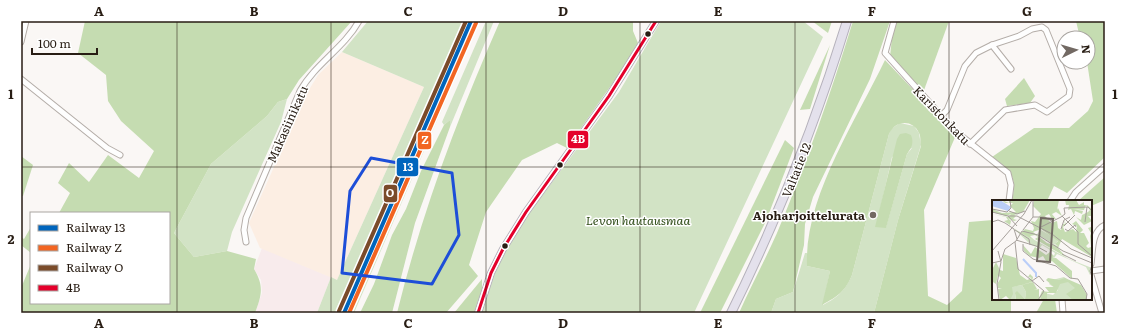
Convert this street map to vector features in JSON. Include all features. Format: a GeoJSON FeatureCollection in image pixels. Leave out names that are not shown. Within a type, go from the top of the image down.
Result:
{"type":"FeatureCollection","features":[{"type":"Feature","properties":{"kind":"highway","name":"Valtatie 12"},"geometry":{"type":"LineString","coordinates":[[731,313],[771,230],[791,182],[816,115],[847,21]]}},
{"type":"Feature","properties":{"kind":"main road"},"geometry":{"type":"LineString","coordinates":[[478,313],[491,273],[502,249],[526,212],[610,96],[656,21]]}},
{"type":"Feature","properties":{"kind":"street"},"geometry":{"type":"LineString","coordinates":[[21,42],[26,21]]}},
{"type":"Feature","properties":{"kind":"street","name":"Makasiinikatu"},"geometry":{"type":"LineString","coordinates":[[246,242],[244,230],[246,218],[300,91],[312,74],[352,31],[358,21]]}},
{"type":"Feature","properties":{"kind":"street","name":"Karistonkatu"},"geometry":{"type":"LineString","coordinates":[[894,21],[885,53],[941,116],[970,144],[1008,173],[1012,185],[1009,200]]}},
{"type":"Feature","properties":{"kind":"street"},"geometry":{"type":"LineString","coordinates":[[941,116],[947,110],[970,59],[992,45],[1019,36],[1037,27],[1046,30],[1070,92],[1066,98],[1047,112],[1035,105],[1005,110],[970,144]]}},
{"type":"Feature","properties":{"kind":"street"},"geometry":{"type":"LineString","coordinates":[[992,45],[1011,69]]}},
{"type":"Feature","properties":{"kind":"street"},"geometry":{"type":"LineString","coordinates":[[21,79],[107,148],[120,155]]}},
{"type":"Feature","properties":{"kind":"street"},"geometry":{"type":"LineString","coordinates":[[1071,200],[1076,192],[1105,166]]}},
{"type":"Feature","properties":{"kind":"street"},"geometry":{"type":"LineString","coordinates":[[1092,258],[1096,233],[1105,225]]}},
{"type":"Feature","properties":{"kind":"street"},"geometry":{"type":"LineString","coordinates":[[1092,271],[1105,269]]}},
{"type":"Feature","properties":{"kind":"street"},"geometry":{"type":"LineString","coordinates":[[1092,278],[1102,313]]}},
{"type":"Feature","properties":{"kind":"street"},"geometry":{"type":"LineString","coordinates":[[1062,300],[1063,313]]}},
{"type":"Feature","properties":{"kind":"highlighted area"},"geometry":{"type":"Polygon","coordinates":[[[371,158],[452,173],[459,235],[432,284],[342,273],[350,191],[371,158]]]}},
{"type":"Feature","properties":{"kind":"shaded area"},"geometry":{"type":"Polygon","coordinates":[[[465,21],[473,21],[347,313],[339,313],[465,21]]]}},
{"type":"Feature","properties":{"kind":"shaded area"},"geometry":{"type":"Polygon","coordinates":[[[342,52],[424,87],[337,280],[260,248],[249,223],[307,93],[318,75],[342,52]]]}},
{"type":"Feature","properties":{"kind":"shaded area"},"geometry":{"type":"Polygon","coordinates":[[[262,248],[331,277],[317,313],[255,313],[262,293],[261,280],[254,269],[262,248]]]}},
{"type":"Feature","properties":{"kind":"green space"},"geometry":{"type":"Polygon","coordinates":[[[85,21],[352,21],[299,80],[287,99],[278,102],[267,116],[211,164],[174,233],[194,257],[227,251],[256,259],[254,269],[261,285],[261,290],[255,313],[21,313],[21,288],[30,266],[30,304],[170,304],[170,212],[60,212],[70,193],[58,183],[69,163],[89,182],[108,155],[139,178],[154,151],[121,121],[108,101],[106,75],[78,53],[85,21]]]}},
{"type":"Feature","properties":{"kind":"green space"},"geometry":{"type":"Polygon","coordinates":[[[368,21],[465,21],[339,313],[317,313],[331,277],[337,280],[424,87],[342,52],[368,21]]]}},
{"type":"Feature","properties":{"kind":"green space"},"geometry":{"type":"Polygon","coordinates":[[[473,21],[480,21],[354,313],[347,313],[473,21]]]}},
{"type":"Feature","properties":{"kind":"green space"},"geometry":{"type":"Polygon","coordinates":[[[486,21],[494,21],[450,127],[450,120],[444,125],[442,122],[486,21]]]}},
{"type":"Feature","properties":{"kind":"green space"},"geometry":{"type":"Polygon","coordinates":[[[500,21],[633,21],[633,31],[638,43],[624,67],[567,148],[557,143],[522,160],[486,212],[469,265],[478,276],[446,313],[397,313],[418,238],[442,165],[470,92],[500,21]]]}},
{"type":"Feature","properties":{"kind":"green space","name":"Levon hautausmaa"},"geometry":{"type":"Polygon","coordinates":[[[661,21],[803,21],[823,37],[694,313],[481,313],[504,251],[530,212],[619,92],[661,21]]]}},
{"type":"Feature","properties":{"kind":"green space"},"geometry":{"type":"Polygon","coordinates":[[[812,21],[832,21],[828,33],[812,21]]]}},
{"type":"Feature","properties":{"kind":"green space"},"geometry":{"type":"Polygon","coordinates":[[[853,21],[890,21],[870,79],[813,197],[805,224],[804,245],[793,292],[776,299],[771,313],[739,313],[777,233],[798,181],[827,102],[853,21]]]}},
{"type":"Feature","properties":{"kind":"green space"},"geometry":{"type":"Polygon","coordinates":[[[896,21],[949,21],[923,93],[890,57],[892,37],[896,21]]]}},
{"type":"Feature","properties":{"kind":"green space"},"geometry":{"type":"Polygon","coordinates":[[[1076,21],[1105,21],[1105,157],[1067,193],[1054,186],[1047,200],[1012,200],[1014,186],[1011,175],[1004,166],[992,157],[1034,128],[1069,128],[1088,111],[1093,101],[1088,70],[1096,70],[1096,30],[1078,30],[1076,21]]]}},
{"type":"Feature","properties":{"kind":"green space"},"geometry":{"type":"Polygon","coordinates":[[[830,45],[810,109],[800,110],[830,45]]]}},
{"type":"Feature","properties":{"kind":"green space"},"geometry":{"type":"Polygon","coordinates":[[[885,60],[956,135],[924,210],[928,296],[947,305],[962,291],[969,222],[992,220],[992,300],[1011,300],[1011,313],[874,313],[898,220],[921,146],[920,134],[913,125],[908,123],[895,126],[889,134],[852,275],[847,286],[844,290],[822,305],[830,271],[807,266],[808,240],[814,213],[834,160],[885,60]]]}},
{"type":"Feature","properties":{"kind":"green space"},"geometry":{"type":"Polygon","coordinates":[[[1024,78],[1035,96],[1030,103],[1007,106],[1005,99],[1024,78]]]}},
{"type":"Feature","properties":{"kind":"green space"},"geometry":{"type":"Polygon","coordinates":[[[287,99],[281,122],[232,232],[227,251],[194,257],[174,233],[211,164],[267,116],[278,102],[287,99]]]}},
{"type":"Feature","properties":{"kind":"green space"},"geometry":{"type":"Polygon","coordinates":[[[450,120],[450,127],[415,223],[392,313],[360,313],[374,284],[392,235],[406,209],[421,171],[444,125],[450,120]]]}},
{"type":"Feature","properties":{"kind":"green space","name":"Ajoharjoittelurata"},"geometry":{"type":"Polygon","coordinates":[[[900,123],[914,126],[919,133],[921,145],[898,220],[874,313],[771,313],[776,299],[793,292],[805,253],[807,253],[807,266],[830,271],[823,305],[837,296],[847,285],[852,275],[891,129],[900,123]],[[912,148],[892,157],[876,227],[886,227],[907,154],[912,148]]]}},
{"type":"Feature","properties":{"kind":"green space"},"geometry":{"type":"Polygon","coordinates":[[[906,133],[911,135],[912,145],[907,154],[886,228],[875,227],[897,139],[900,134],[906,133]]]}},
{"type":"Feature","properties":{"kind":"green space"},"geometry":{"type":"Polygon","coordinates":[[[785,140],[794,148],[766,221],[720,313],[700,313],[785,140]]]}},
{"type":"Feature","properties":{"kind":"green space"},"geometry":{"type":"Polygon","coordinates":[[[21,156],[33,165],[23,196],[21,196],[21,156]]]}},
{"type":"Feature","properties":{"kind":"green space"},"geometry":{"type":"Polygon","coordinates":[[[1105,177],[1105,200],[1092,206],[1092,200],[1079,200],[1105,177]]]}},
{"type":"Feature","properties":{"kind":"green space"},"geometry":{"type":"Polygon","coordinates":[[[30,229],[30,252],[21,245],[21,237],[24,239],[30,229]]]}},
{"type":"Feature","properties":{"kind":"green space"},"geometry":{"type":"Polygon","coordinates":[[[482,279],[482,294],[476,313],[454,313],[482,279]]]}},
{"type":"Feature","properties":{"kind":"green space"},"geometry":{"type":"Polygon","coordinates":[[[1043,300],[1055,300],[1057,313],[1036,313],[1043,300]]]}},
{"type":"Feature","properties":{"kind":"rail line","name":"O"},"geometry":{"type":"LineString","coordinates":[[339,311],[466,21]]}},
{"type":"Feature","properties":{"kind":"rail line","name":"13"},"geometry":{"type":"LineString","coordinates":[[344,313],[471,21]]}},
{"type":"Feature","properties":{"kind":"rail line","name":"Z"},"geometry":{"type":"LineString","coordinates":[[349,313],[476,23]]}},
{"type":"Feature","properties":{"kind":"transit line","name":"4B"},"geometry":{"type":"LineString","coordinates":[[478,313],[491,273],[503,249],[526,212],[609,96],[656,21]]}},
{"type":"Feature","properties":{"kind":"place","name":"Ajoharjoittelurata"},"geometry":{"type":"Point","coordinates":[873,215]}}]}
